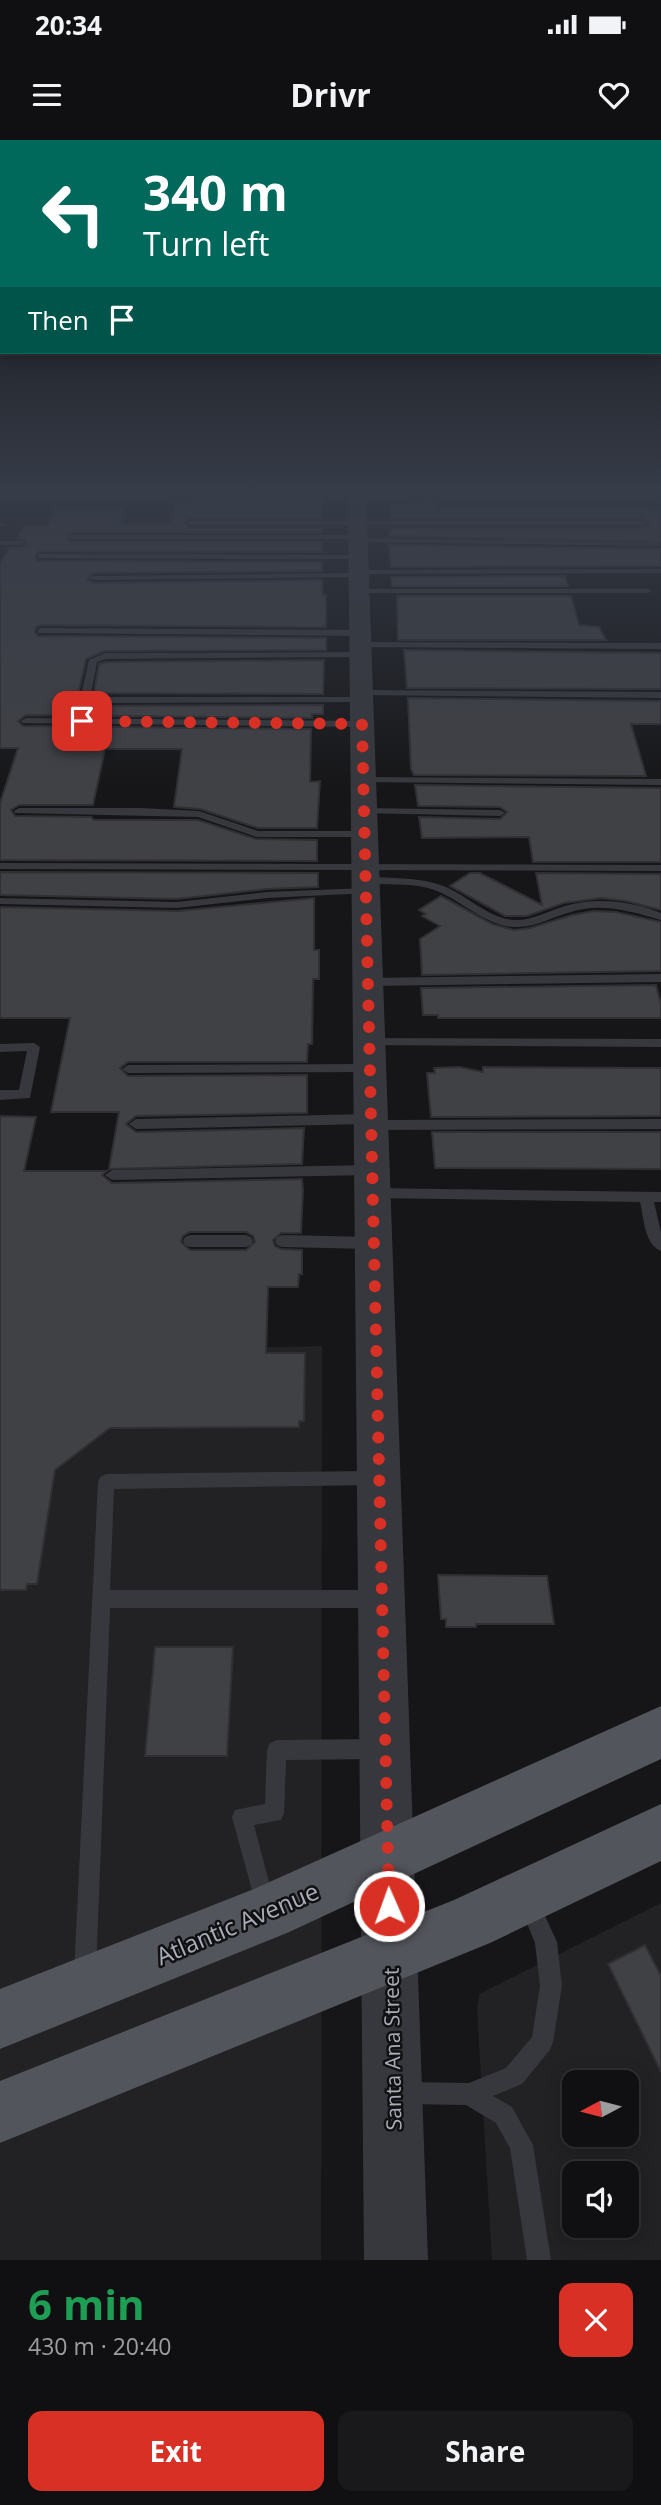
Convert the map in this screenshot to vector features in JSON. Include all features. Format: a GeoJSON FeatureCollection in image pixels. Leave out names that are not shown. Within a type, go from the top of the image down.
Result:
{"type":"FeatureCollection","features":[{"type":"Feature","properties":{"kind":"main road","name":"Atlantic Avenue"},"geometry":{"type":"LineString","coordinates":[[0,2019],[267,1913],[661,1732]]}},
{"type":"Feature","properties":{"kind":"main road"},"geometry":{"type":"LineString","coordinates":[[0,2112],[470,1923],[661,1832]]}},
{"type":"Feature","properties":{"kind":"street","name":"Santa Ana Street"},"geometry":{"type":"LineString","coordinates":[[359,593],[396,2260]]}},
{"type":"Feature","properties":{"kind":"lane"},"geometry":{"type":"LineString","coordinates":[[41,631],[360,644],[661,646]]}},
{"type":"Feature","properties":{"kind":"lane"},"geometry":{"type":"LineString","coordinates":[[360,644],[105,656],[93,660],[86,695],[94,700],[362,705]]}},
{"type":"Feature","properties":{"kind":"lane"},"geometry":{"type":"LineString","coordinates":[[26,721],[362,705],[661,695]]}},
{"type":"Feature","properties":{"kind":"lane"},"geometry":{"type":"LineString","coordinates":[[0,866],[365,844],[661,782]]}},
{"type":"Feature","properties":{"kind":"lane"},"geometry":{"type":"LineString","coordinates":[[19,811],[199,814],[257,834],[661,867]]}},
{"type":"Feature","properties":{"kind":"lane"},"geometry":{"type":"LineString","coordinates":[[0,901],[177,905],[267,895],[365,844],[500,813]]}},
{"type":"Feature","properties":{"kind":"lane"},"geometry":{"type":"LineString","coordinates":[[365,844],[414,883],[441,890],[478,912],[509,923],[537,921],[574,906],[648,910],[661,917]]}},
{"type":"Feature","properties":{"kind":"lane"},"geometry":{"type":"LineString","coordinates":[[368,982],[661,978]]}},
{"type":"Feature","properties":{"kind":"lane"},"geometry":{"type":"LineString","coordinates":[[128,1069],[370,1055],[661,1043]]}},
{"type":"Feature","properties":{"kind":"lane"},"geometry":{"type":"LineString","coordinates":[[0,1048],[34,1048],[25,1095],[0,1095]]}},
{"type":"Feature","properties":{"kind":"lane"},"geometry":{"type":"LineString","coordinates":[[135,1124],[661,1124]]}},
{"type":"Feature","properties":{"kind":"lane"},"geometry":{"type":"LineString","coordinates":[[112,1175],[372,1182],[654,1197],[656,1241],[661,1245]]}},
{"type":"Feature","properties":{"kind":"lane"},"geometry":{"type":"LineString","coordinates":[[190,1241],[246,1241]]}},
{"type":"Feature","properties":{"kind":"lane"},"geometry":{"type":"LineString","coordinates":[[282,1241],[374,1243]]}},
{"type":"Feature","properties":{"kind":"lane"},"geometry":{"type":"LineString","coordinates":[[85,1986],[106,1482],[379,1478]]}},
{"type":"Feature","properties":{"kind":"lane"},"geometry":{"type":"LineString","coordinates":[[102,1599],[382,1599]]}},
{"type":"Feature","properties":{"kind":"lane"},"geometry":{"type":"LineString","coordinates":[[267,1913],[242,1817],[274,1813],[277,1750],[385,1749]]}},
{"type":"Feature","properties":{"kind":"lane"},"geometry":{"type":"LineString","coordinates":[[393,2092],[469,2095],[514,2076],[542,2042],[551,1986],[547,1941],[525,1895]]}},
{"type":"Feature","properties":{"kind":"lane"},"geometry":{"type":"LineString","coordinates":[[469,2095],[505,2115],[521,2146],[539,2260]]}},
{"type":"Feature","properties":{"kind":"shaded area"},"geometry":{"type":"Polygon","coordinates":[[[322,1346],[321,2260],[0,2260],[0,1353],[322,1346]]]}},
{"type":"Feature","properties":{"kind":"shaded area"},"geometry":{"type":"Polygon","coordinates":[[[661,1903],[661,2260],[492,2260],[477,2009],[479,1994],[661,1903]]]}},
{"type":"Feature","properties":{"kind":"building"},"geometry":{"type":"Polygon","coordinates":[[[0,593],[326,595],[326,627],[41,625],[36,627],[35,633],[38,636],[326,638],[326,650],[104,651],[86,659],[78,694],[94,706],[323,705],[323,714],[312,714],[312,718],[26,715],[18,721],[23,726],[311,729],[310,782],[320,781],[317,828],[258,828],[200,809],[174,807],[182,749],[105,749],[93,805],[19,805],[11,810],[15,816],[91,817],[94,820],[198,820],[256,839],[317,840],[317,861],[0,860],[0,803],[18,748],[0,748],[0,593]]]}},
{"type":"Feature","properties":{"kind":"building"},"geometry":{"type":"Polygon","coordinates":[[[397,596],[571,596],[579,625],[599,627],[606,640],[398,640],[397,596]]]}},
{"type":"Feature","properties":{"kind":"building"},"geometry":{"type":"Polygon","coordinates":[[[404,650],[661,653],[661,689],[407,688],[404,650]]]}},
{"type":"Feature","properties":{"kind":"building"},"geometry":{"type":"Polygon","coordinates":[[[324,660],[323,694],[94,693],[99,664],[106,662],[324,660]]]}},
{"type":"Feature","properties":{"kind":"building"},"geometry":{"type":"Polygon","coordinates":[[[408,698],[661,701],[661,724],[631,724],[646,776],[414,775],[411,769],[408,698]]]}},
{"type":"Feature","properties":{"kind":"building"},"geometry":{"type":"Polygon","coordinates":[[[415,785],[661,788],[661,862],[533,862],[529,837],[422,838],[419,817],[500,819],[507,812],[500,807],[418,806],[415,785]]]}},
{"type":"Feature","properties":{"kind":"building"},"geometry":{"type":"Polygon","coordinates":[[[0,872],[318,873],[318,887],[267,889],[177,899],[0,895],[0,872]]]}},
{"type":"Feature","properties":{"kind":"building"},"geometry":{"type":"Polygon","coordinates":[[[470,873],[480,873],[542,905],[536,873],[661,874],[661,910],[601,898],[564,903],[527,916],[505,916],[450,886],[470,873]]]}},
{"type":"Feature","properties":{"kind":"building"},"geometry":{"type":"Polygon","coordinates":[[[441,896],[492,924],[514,930],[594,911],[616,912],[661,922],[661,971],[422,975],[420,939],[440,926],[422,916],[426,914],[419,910],[441,896]]]}},
{"type":"Feature","properties":{"kind":"building"},"geometry":{"type":"Polygon","coordinates":[[[314,898],[314,950],[319,950],[319,979],[313,979],[312,1044],[308,1044],[307,1062],[128,1062],[120,1068],[128,1076],[307,1075],[307,1113],[136,1116],[126,1124],[136,1132],[304,1128],[302,1164],[109,1169],[119,1112],[51,1112],[70,1018],[0,1018],[0,907],[177,911],[314,898]]]}},
{"type":"Feature","properties":{"kind":"building"},"geometry":{"type":"Polygon","coordinates":[[[656,985],[661,1018],[438,1018],[438,1015],[423,1015],[421,988],[656,985]]]}},
{"type":"Feature","properties":{"kind":"building"},"geometry":{"type":"Polygon","coordinates":[[[459,1067],[483,1072],[483,1067],[661,1068],[661,1116],[431,1117],[427,1073],[435,1073],[434,1068],[459,1067]]]}},
{"type":"Feature","properties":{"kind":"building"},"geometry":{"type":"Polygon","coordinates":[[[0,1116],[36,1117],[24,1171],[107,1171],[102,1175],[112,1183],[302,1179],[301,1233],[281,1233],[273,1240],[275,1246],[281,1249],[302,1250],[302,1274],[299,1274],[298,1287],[268,1287],[266,1353],[305,1353],[304,1421],[299,1421],[299,1427],[110,1428],[55,1470],[37,1584],[27,1584],[26,1590],[0,1590],[0,1116]],[[190,1232],[183,1236],[181,1242],[190,1250],[246,1250],[255,1242],[253,1236],[246,1232],[190,1232]]]}},
{"type":"Feature","properties":{"kind":"building"},"geometry":{"type":"Polygon","coordinates":[[[432,1132],[661,1132],[661,1169],[435,1168],[432,1132]]]}},
{"type":"Feature","properties":{"kind":"building"},"geometry":{"type":"Polygon","coordinates":[[[438,1575],[547,1576],[554,1624],[476,1624],[476,1627],[446,1627],[446,1619],[441,1619],[438,1575]]]}},
{"type":"Feature","properties":{"kind":"building"},"geometry":{"type":"Polygon","coordinates":[[[155,1647],[233,1647],[227,1756],[145,1756],[155,1647]]]}},
{"type":"Feature","properties":{"kind":"building"},"geometry":{"type":"Polygon","coordinates":[[[645,1945],[661,1976],[661,2072],[608,1964],[645,1945]]]}},
{"type":"Feature","properties":{"kind":"route"},"geometry":{"type":"LineString","coordinates":[[82,721],[362,724],[389,1906]]}}]}
